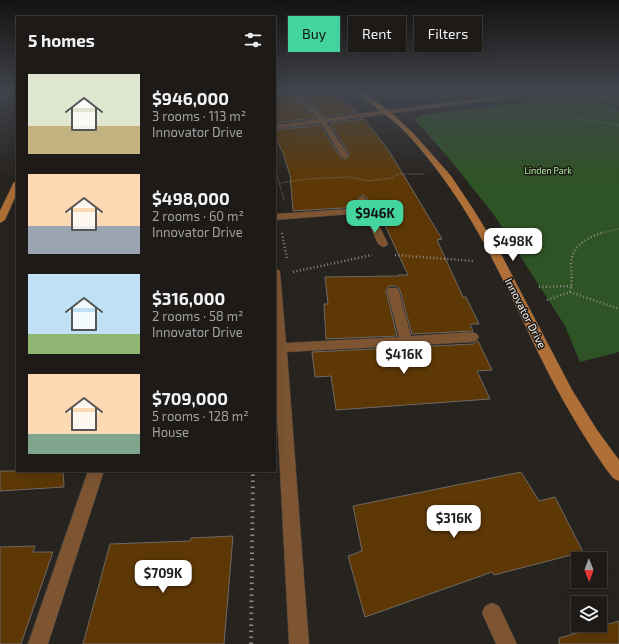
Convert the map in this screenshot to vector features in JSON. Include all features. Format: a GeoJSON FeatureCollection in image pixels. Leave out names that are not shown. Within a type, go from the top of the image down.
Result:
{"type":"FeatureCollection","features":[{"type":"Feature","properties":{"kind":"street"},"geometry":{"type":"LineString","coordinates":[[276,127],[316,121]]}},
{"type":"Feature","properties":{"kind":"street"},"geometry":{"type":"LineString","coordinates":[[324,121],[345,156]]}},
{"type":"Feature","properties":{"kind":"street","name":"Innovator Drive"},"geometry":{"type":"LineString","coordinates":[[396,121],[411,134],[446,176],[466,204],[497,256],[567,394],[597,443],[619,473]]}},
{"type":"Feature","properties":{"kind":"street"},"geometry":{"type":"LineString","coordinates":[[0,220],[16,186]]}},
{"type":"Feature","properties":{"kind":"street"},"geometry":{"type":"LineString","coordinates":[[362,200],[383,244]]}},
{"type":"Feature","properties":{"kind":"street"},"geometry":{"type":"LineString","coordinates":[[276,217],[367,210]]}},
{"type":"Feature","properties":{"kind":"street"},"geometry":{"type":"LineString","coordinates":[[284,269],[280,348],[299,644]]}},
{"type":"Feature","properties":{"kind":"street"},"geometry":{"type":"LineString","coordinates":[[392,291],[406,341]]}},
{"type":"Feature","properties":{"kind":"street"},"geometry":{"type":"LineString","coordinates":[[280,348],[472,337]]}},
{"type":"Feature","properties":{"kind":"street"},"geometry":{"type":"LineString","coordinates":[[38,644],[96,472]]}},
{"type":"Feature","properties":{"kind":"street"},"geometry":{"type":"LineString","coordinates":[[492,613],[507,644]]}},
{"type":"Feature","properties":{"kind":"path"},"geometry":{"type":"LineString","coordinates":[[591,121],[619,125]]}},
{"type":"Feature","properties":{"kind":"path"},"geometry":{"type":"LineString","coordinates":[[276,172],[284,199],[281,202]]}},
{"type":"Feature","properties":{"kind":"path"},"geometry":{"type":"LineString","coordinates":[[279,183],[349,176],[369,181],[392,178],[397,174],[426,174]]}},
{"type":"Feature","properties":{"kind":"path"},"geometry":{"type":"LineString","coordinates":[[281,228],[284,269],[308,270],[374,255]]}},
{"type":"Feature","properties":{"kind":"path"},"geometry":{"type":"LineString","coordinates":[[570,292],[573,278],[571,259],[576,250],[585,240],[597,233],[619,229]]}},
{"type":"Feature","properties":{"kind":"path"},"geometry":{"type":"LineString","coordinates":[[393,255],[474,261]]}},
{"type":"Feature","properties":{"kind":"path"},"geometry":{"type":"LineString","coordinates":[[539,287],[572,286]]}},
{"type":"Feature","properties":{"kind":"path"},"geometry":{"type":"LineString","coordinates":[[547,300],[570,292],[619,308]]}},
{"type":"Feature","properties":{"kind":"path"},"geometry":{"type":"LineString","coordinates":[[251,644],[253,472]]}},
{"type":"Feature","properties":{"kind":"green space","name":"Linden Park"},"geometry":{"type":"Polygon","coordinates":[[[416,121],[619,121],[619,352],[580,362],[565,326],[494,215],[447,156],[416,121]]]}},
{"type":"Feature","properties":{"kind":"building"},"geometry":{"type":"Polygon","coordinates":[[[276,121],[291,121],[276,123],[276,121]]]}},
{"type":"Feature","properties":{"kind":"building"},"geometry":{"type":"Polygon","coordinates":[[[366,121],[389,151],[442,239],[437,240],[463,297],[466,297],[479,324],[470,324],[473,331],[412,334],[400,290],[397,286],[389,286],[386,291],[397,336],[326,339],[324,304],[328,304],[325,277],[408,275],[377,208],[372,208],[367,198],[363,195],[357,199],[360,207],[293,211],[290,175],[283,153],[276,138],[276,130],[320,125],[340,157],[346,159],[350,155],[330,123],[366,121]]]}},
{"type":"Feature","properties":{"kind":"building"},"geometry":{"type":"Polygon","coordinates":[[[478,341],[492,370],[477,371],[490,399],[336,410],[331,376],[315,377],[312,352],[473,344],[478,341]]]}},
{"type":"Feature","properties":{"kind":"building"},"geometry":{"type":"Polygon","coordinates":[[[0,471],[63,472],[64,487],[0,491],[0,471]]]}},
{"type":"Feature","properties":{"kind":"building"},"geometry":{"type":"Polygon","coordinates":[[[521,472],[539,501],[555,497],[583,552],[571,552],[571,555],[494,575],[492,572],[365,617],[348,556],[362,551],[353,506],[521,472]]]}},
{"type":"Feature","properties":{"kind":"building"},"geometry":{"type":"Polygon","coordinates":[[[233,536],[224,644],[83,644],[110,544],[190,541],[191,538],[233,536]]]}},
{"type":"Feature","properties":{"kind":"building"},"geometry":{"type":"Polygon","coordinates":[[[35,546],[33,552],[53,552],[21,644],[0,644],[0,547],[35,546]]]}},
{"type":"Feature","properties":{"kind":"building"},"geometry":{"type":"Polygon","coordinates":[[[619,621],[619,644],[559,644],[559,638],[580,632],[607,632],[607,624],[619,621]]]}}]}
